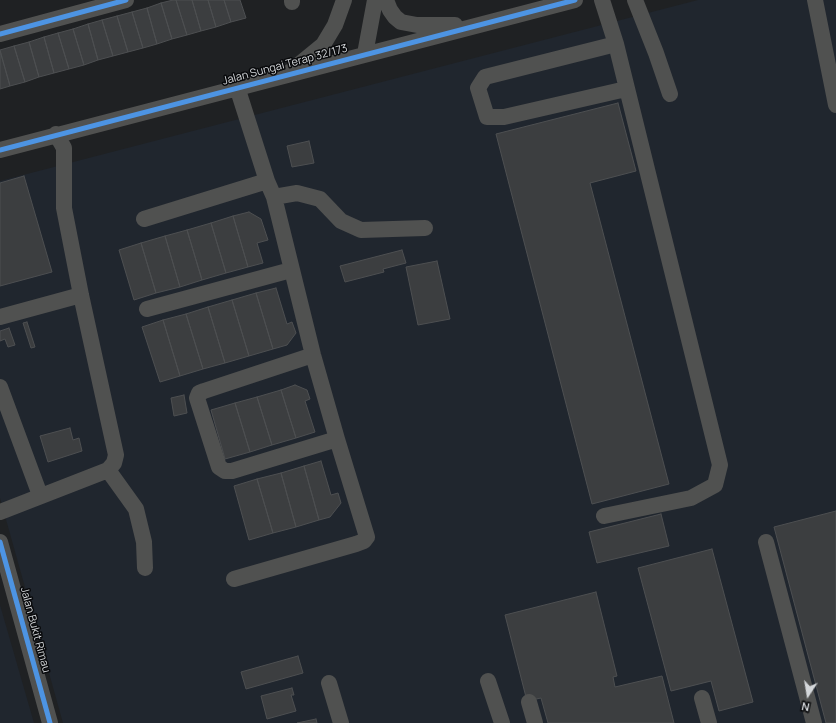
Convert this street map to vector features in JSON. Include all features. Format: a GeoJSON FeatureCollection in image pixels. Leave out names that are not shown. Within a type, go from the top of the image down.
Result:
{"type":"FeatureCollection","features":[{"type":"Feature","properties":{"kind":"street"},"geometry":{"type":"LineString","coordinates":[[0,34],[126,0]]}},
{"type":"Feature","properties":{"kind":"street"},"geometry":{"type":"LineString","coordinates":[[332,63],[345,0]]}},
{"type":"Feature","properties":{"kind":"street"},"geometry":{"type":"LineString","coordinates":[[287,75],[323,45],[335,25],[345,0]]}},
{"type":"Feature","properties":{"kind":"street"},"geometry":{"type":"LineString","coordinates":[[365,54],[375,0]]}},
{"type":"Feature","properties":{"kind":"street"},"geometry":{"type":"LineString","coordinates":[[386,0],[395,18],[408,24],[479,25]]}},
{"type":"Feature","properties":{"kind":"street","name":"Jalan Sungai Terap 32/173"},"geometry":{"type":"LineString","coordinates":[[0,150],[56,134],[575,0]]}},
{"type":"Feature","properties":{"kind":"street"},"geometry":{"type":"LineString","coordinates":[[602,0],[616,44],[720,465],[715,485],[691,498],[604,516]]}},
{"type":"Feature","properties":{"kind":"street"},"geometry":{"type":"LineString","coordinates":[[634,0],[656,53],[670,94]]}},
{"type":"Feature","properties":{"kind":"street"},"geometry":{"type":"LineString","coordinates":[[815,0],[836,105]]}},
{"type":"Feature","properties":{"kind":"street"},"geometry":{"type":"LineString","coordinates":[[616,44],[485,77],[478,88],[487,117],[504,117],[626,89]]}},
{"type":"Feature","properties":{"kind":"street"},"geometry":{"type":"LineString","coordinates":[[234,579],[364,541],[368,537],[337,439],[313,354],[274,197],[266,181],[237,88]]}},
{"type":"Feature","properties":{"kind":"street"},"geometry":{"type":"LineString","coordinates":[[0,512],[108,470],[114,463],[116,455],[81,295],[64,208],[64,148],[56,134]]}},
{"type":"Feature","properties":{"kind":"street"},"geometry":{"type":"LineString","coordinates":[[144,219],[266,181]]}},
{"type":"Feature","properties":{"kind":"street"},"geometry":{"type":"LineString","coordinates":[[274,197],[297,193],[320,199],[342,221],[361,230],[425,228]]}},
{"type":"Feature","properties":{"kind":"street"},"geometry":{"type":"LineString","coordinates":[[147,309],[291,270]]}},
{"type":"Feature","properties":{"kind":"street"},"geometry":{"type":"LineString","coordinates":[[0,317],[81,295]]}},
{"type":"Feature","properties":{"kind":"street"},"geometry":{"type":"LineString","coordinates":[[313,354],[204,391],[199,393],[197,398],[219,467],[225,471],[232,471],[337,439]]}},
{"type":"Feature","properties":{"kind":"street"},"geometry":{"type":"LineString","coordinates":[[0,387],[40,496]]}},
{"type":"Feature","properties":{"kind":"street"},"geometry":{"type":"LineString","coordinates":[[108,470],[136,509],[144,542],[145,568]]}},
{"type":"Feature","properties":{"kind":"street","name":"Jalan Bukit Rimau"},"geometry":{"type":"LineString","coordinates":[[0,542],[50,723]]}},
{"type":"Feature","properties":{"kind":"street"},"geometry":{"type":"LineString","coordinates":[[766,542],[814,723]]}},
{"type":"Feature","properties":{"kind":"street"},"geometry":{"type":"LineString","coordinates":[[488,681],[502,723]]}},
{"type":"Feature","properties":{"kind":"street"},"geometry":{"type":"LineString","coordinates":[[329,683],[342,723]]}},
{"type":"Feature","properties":{"kind":"street"},"geometry":{"type":"LineString","coordinates":[[702,698],[709,723]]}},
{"type":"Feature","properties":{"kind":"street"},"geometry":{"type":"LineString","coordinates":[[529,702],[535,723]]}},
{"type":"Feature","properties":{"kind":"shaded area"},"geometry":{"type":"Polygon","coordinates":[[[698,0],[836,0],[836,723],[63,723],[0,498],[0,181],[698,0]]]}},
{"type":"Feature","properties":{"kind":"shaded area"},"geometry":{"type":"Polygon","coordinates":[[[0,605],[34,723],[0,723],[0,605]]]}},
{"type":"Feature","properties":{"kind":"building"},"geometry":{"type":"Polygon","coordinates":[[[176,0],[187,35],[172,39],[161,3],[176,0]]]}},
{"type":"Feature","properties":{"kind":"building"},"geometry":{"type":"Polygon","coordinates":[[[176,0],[192,0],[201,31],[187,35],[176,0]]]}},
{"type":"Feature","properties":{"kind":"building"},"geometry":{"type":"Polygon","coordinates":[[[192,0],[208,0],[216,27],[201,31],[192,0]]]}},
{"type":"Feature","properties":{"kind":"building"},"geometry":{"type":"Polygon","coordinates":[[[208,0],[224,0],[231,22],[216,27],[208,0]]]}},
{"type":"Feature","properties":{"kind":"building"},"geometry":{"type":"Polygon","coordinates":[[[224,0],[240,0],[246,18],[231,22],[224,0]]]}},
{"type":"Feature","properties":{"kind":"building"},"geometry":{"type":"Polygon","coordinates":[[[161,3],[172,39],[157,44],[147,8],[161,3]]]}},
{"type":"Feature","properties":{"kind":"building"},"geometry":{"type":"Polygon","coordinates":[[[147,8],[157,44],[143,48],[132,12],[147,8]]]}},
{"type":"Feature","properties":{"kind":"building"},"geometry":{"type":"Polygon","coordinates":[[[132,12],[143,48],[128,52],[117,16],[132,12]]]}},
{"type":"Feature","properties":{"kind":"building"},"geometry":{"type":"Polygon","coordinates":[[[117,16],[128,52],[113,56],[102,20],[117,16]]]}},
{"type":"Feature","properties":{"kind":"building"},"geometry":{"type":"Polygon","coordinates":[[[102,20],[113,56],[98,60],[88,24],[102,20]]]}},
{"type":"Feature","properties":{"kind":"building"},"geometry":{"type":"Polygon","coordinates":[[[88,24],[98,60],[84,65],[73,29],[88,24]]]}},
{"type":"Feature","properties":{"kind":"building"},"geometry":{"type":"Polygon","coordinates":[[[73,29],[84,65],[69,69],[58,33],[73,29]]]}},
{"type":"Feature","properties":{"kind":"building"},"geometry":{"type":"Polygon","coordinates":[[[58,33],[69,69],[54,73],[44,37],[58,33]]]}},
{"type":"Feature","properties":{"kind":"building"},"geometry":{"type":"Polygon","coordinates":[[[44,37],[54,73],[39,77],[29,42],[44,37]]]}},
{"type":"Feature","properties":{"kind":"building"},"geometry":{"type":"Polygon","coordinates":[[[29,42],[39,77],[25,82],[14,46],[29,42]]]}},
{"type":"Feature","properties":{"kind":"building"},"geometry":{"type":"Polygon","coordinates":[[[14,46],[25,82],[10,86],[0,50],[14,46]]]}},
{"type":"Feature","properties":{"kind":"building"},"geometry":{"type":"Polygon","coordinates":[[[0,51],[10,86],[0,89],[0,51]]]}},
{"type":"Feature","properties":{"kind":"building"},"geometry":{"type":"Polygon","coordinates":[[[618,103],[636,171],[590,183],[669,484],[592,504],[496,134],[618,103]]]}},
{"type":"Feature","properties":{"kind":"building"},"geometry":{"type":"Polygon","coordinates":[[[309,141],[314,163],[292,167],[287,146],[309,141]]]}},
{"type":"Feature","properties":{"kind":"building"},"geometry":{"type":"Polygon","coordinates":[[[24,176],[52,272],[0,286],[0,183],[24,176]]]}},
{"type":"Feature","properties":{"kind":"building"},"geometry":{"type":"Polygon","coordinates":[[[249,212],[261,219],[268,240],[257,243],[263,263],[248,267],[233,216],[249,212]]]}},
{"type":"Feature","properties":{"kind":"building"},"geometry":{"type":"Polygon","coordinates":[[[233,216],[248,267],[226,273],[211,223],[233,216]]]}},
{"type":"Feature","properties":{"kind":"building"},"geometry":{"type":"Polygon","coordinates":[[[211,223],[226,273],[202,280],[187,230],[211,223]]]}},
{"type":"Feature","properties":{"kind":"building"},"geometry":{"type":"Polygon","coordinates":[[[187,230],[202,280],[180,287],[165,236],[187,230]]]}},
{"type":"Feature","properties":{"kind":"building"},"geometry":{"type":"Polygon","coordinates":[[[165,236],[180,287],[156,293],[141,243],[165,236]]]}},
{"type":"Feature","properties":{"kind":"building"},"geometry":{"type":"Polygon","coordinates":[[[141,243],[156,293],[134,300],[119,250],[141,243]]]}},
{"type":"Feature","properties":{"kind":"building"},"geometry":{"type":"Polygon","coordinates":[[[402,250],[406,263],[383,269],[384,272],[345,282],[340,266],[402,250]]]}},
{"type":"Feature","properties":{"kind":"building"},"geometry":{"type":"Polygon","coordinates":[[[437,261],[450,319],[418,325],[406,267],[437,261]]]}},
{"type":"Feature","properties":{"kind":"building"},"geometry":{"type":"Polygon","coordinates":[[[276,288],[287,324],[292,322],[296,333],[287,345],[273,349],[256,293],[276,288]]]}},
{"type":"Feature","properties":{"kind":"building"},"geometry":{"type":"Polygon","coordinates":[[[256,293],[273,349],[249,356],[232,300],[256,293]]]}},
{"type":"Feature","properties":{"kind":"building"},"geometry":{"type":"Polygon","coordinates":[[[232,300],[249,356],[225,363],[208,307],[232,300]]]}},
{"type":"Feature","properties":{"kind":"building"},"geometry":{"type":"Polygon","coordinates":[[[208,307],[225,363],[203,369],[186,314],[208,307]]]}},
{"type":"Feature","properties":{"kind":"building"},"geometry":{"type":"Polygon","coordinates":[[[186,314],[203,369],[180,376],[163,320],[186,314]]]}},
{"type":"Feature","properties":{"kind":"building"},"geometry":{"type":"Polygon","coordinates":[[[163,320],[180,376],[160,382],[142,327],[163,320]]]}},
{"type":"Feature","properties":{"kind":"building"},"geometry":{"type":"Polygon","coordinates":[[[27,322],[35,347],[31,348],[23,323],[27,322]]]}},
{"type":"Feature","properties":{"kind":"building"},"geometry":{"type":"Polygon","coordinates":[[[9,328],[15,345],[8,347],[5,339],[0,341],[0,331],[9,328]]]}},
{"type":"Feature","properties":{"kind":"building"},"geometry":{"type":"Polygon","coordinates":[[[295,385],[307,390],[310,399],[305,401],[315,432],[296,438],[281,390],[295,385]]]}},
{"type":"Feature","properties":{"kind":"building"},"geometry":{"type":"Polygon","coordinates":[[[281,390],[296,438],[272,445],[257,397],[281,390]]]}},
{"type":"Feature","properties":{"kind":"building"},"geometry":{"type":"Polygon","coordinates":[[[184,395],[187,413],[174,416],[171,398],[184,395]]]}},
{"type":"Feature","properties":{"kind":"building"},"geometry":{"type":"Polygon","coordinates":[[[257,397],[272,445],[250,452],[235,403],[257,397]]]}},
{"type":"Feature","properties":{"kind":"building"},"geometry":{"type":"Polygon","coordinates":[[[235,403],[250,452],[225,459],[211,410],[235,403]]]}},
{"type":"Feature","properties":{"kind":"building"},"geometry":{"type":"Polygon","coordinates":[[[70,428],[73,440],[79,438],[82,451],[48,462],[40,436],[70,428]]]}},
{"type":"Feature","properties":{"kind":"building"},"geometry":{"type":"Polygon","coordinates":[[[321,461],[331,495],[338,493],[341,503],[330,517],[319,520],[304,466],[321,461]]]}},
{"type":"Feature","properties":{"kind":"building"},"geometry":{"type":"Polygon","coordinates":[[[304,466],[319,520],[296,527],[281,473],[304,466]]]}},
{"type":"Feature","properties":{"kind":"building"},"geometry":{"type":"Polygon","coordinates":[[[281,473],[296,527],[273,533],[257,479],[281,473]]]}},
{"type":"Feature","properties":{"kind":"building"},"geometry":{"type":"Polygon","coordinates":[[[257,479],[273,533],[249,540],[234,486],[257,479]]]}},
{"type":"Feature","properties":{"kind":"building"},"geometry":{"type":"Polygon","coordinates":[[[836,511],[836,723],[826,723],[774,527],[836,511]]]}},
{"type":"Feature","properties":{"kind":"building"},"geometry":{"type":"Polygon","coordinates":[[[661,514],[669,546],[597,563],[589,532],[661,514]]]}},
{"type":"Feature","properties":{"kind":"building"},"geometry":{"type":"Polygon","coordinates":[[[712,549],[753,702],[719,711],[711,681],[671,691],[638,568],[712,549]]]}},
{"type":"Feature","properties":{"kind":"building"},"geometry":{"type":"Polygon","coordinates":[[[596,592],[617,676],[613,677],[615,687],[662,676],[674,723],[548,723],[541,698],[527,701],[505,615],[596,592]]]}},
{"type":"Feature","properties":{"kind":"building"},"geometry":{"type":"Polygon","coordinates":[[[298,656],[303,673],[246,689],[241,672],[298,656]]]}},
{"type":"Feature","properties":{"kind":"building"},"geometry":{"type":"Polygon","coordinates":[[[292,688],[294,695],[291,695],[296,711],[267,719],[261,696],[292,688]]]}},
{"type":"Feature","properties":{"kind":"building"},"geometry":{"type":"Polygon","coordinates":[[[316,719],[317,723],[297,723],[316,719]]]}},
{"type":"Feature","properties":{"kind":"cycle path"},"geometry":{"type":"LineString","coordinates":[[0,34],[126,0]]}},
{"type":"Feature","properties":{"kind":"cycle path"},"geometry":{"type":"LineString","coordinates":[[0,150],[575,0]]}},
{"type":"Feature","properties":{"kind":"cycle path"},"geometry":{"type":"LineString","coordinates":[[0,542],[50,723]]}}]}
